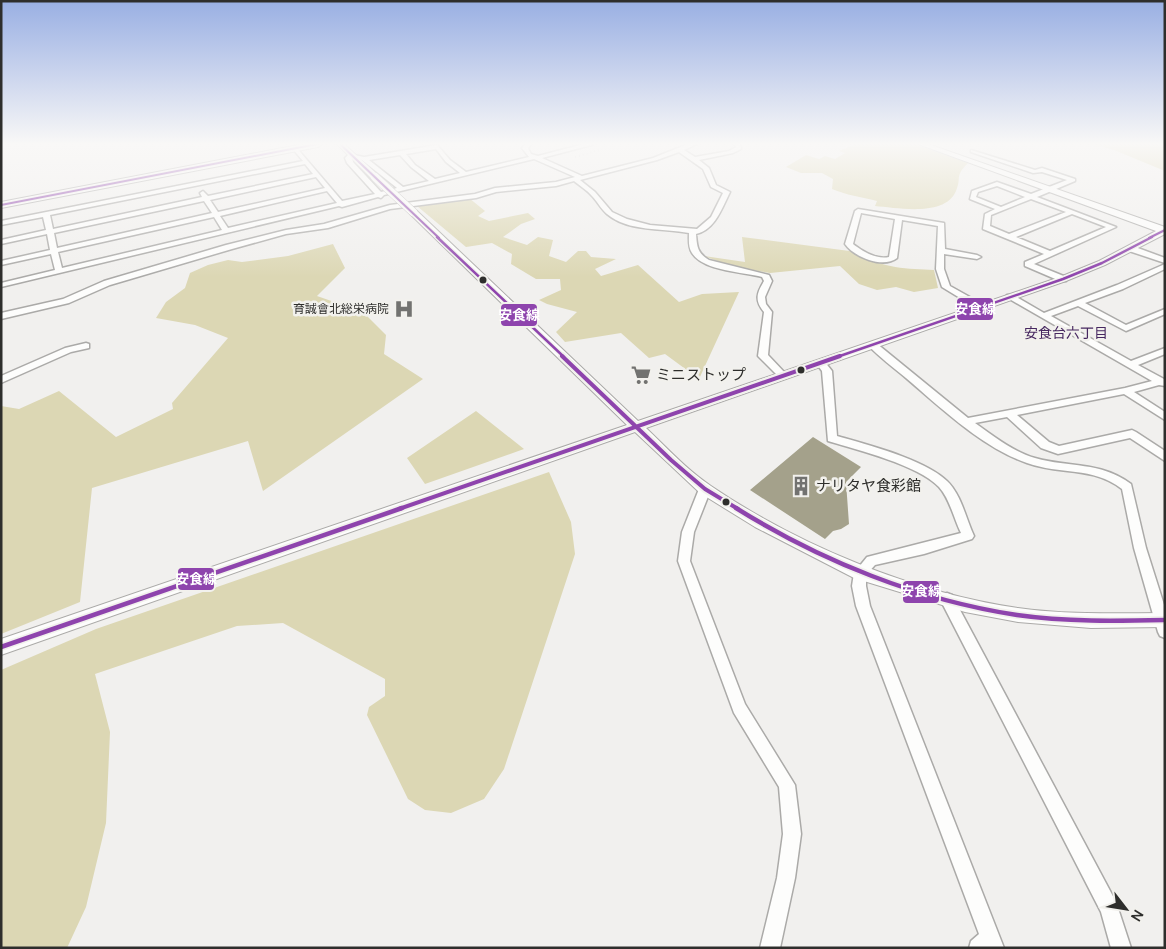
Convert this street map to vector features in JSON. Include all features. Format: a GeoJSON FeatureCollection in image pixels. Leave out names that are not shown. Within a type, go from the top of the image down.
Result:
{"type":"FeatureCollection","features":[{"type":"Feature","properties":{"kind":"main road"},"geometry":{"type":"LineString","coordinates":[[1,205],[87,188]]}},
{"type":"Feature","properties":{"kind":"street"},"geometry":{"type":"LineString","coordinates":[[1,223],[170,188]]}},
{"type":"Feature","properties":{"kind":"street"},"geometry":{"type":"LineString","coordinates":[[200,188],[227,232]]}},
{"type":"Feature","properties":{"kind":"street"},"geometry":{"type":"LineString","coordinates":[[1,242],[253,188]]}},
{"type":"Feature","properties":{"kind":"street"},"geometry":{"type":"LineString","coordinates":[[374,188],[381,196]]}},
{"type":"Feature","properties":{"kind":"street"},"geometry":{"type":"LineString","coordinates":[[387,188],[636,427],[705,489],[760,523],[860,573],[947,599],[1018,615],[1163,625],[1140,548],[1127,487],[1120,480],[1092,470],[1021,457],[965,422],[874,345]]}},
{"type":"Feature","properties":{"kind":"street"},"geometry":{"type":"LineString","coordinates":[[1,285],[410,188]]}},
{"type":"Feature","properties":{"kind":"street"},"geometry":{"type":"LineString","coordinates":[[1,316],[66,301],[107,283],[286,232],[325,226],[390,207],[476,196],[495,190],[518,188]]}},
{"type":"Feature","properties":{"kind":"street"},"geometry":{"type":"LineString","coordinates":[[588,188],[610,213],[625,222],[692,232],[702,231],[709,224],[727,192],[718,188]]}},
{"type":"Feature","properties":{"kind":"street"},"geometry":{"type":"LineString","coordinates":[[984,188],[975,191],[972,198],[1001,209]]}},
{"type":"Feature","properties":{"kind":"street"},"geometry":{"type":"LineString","coordinates":[[1009,188],[1112,227],[1028,264],[1063,279]]}},
{"type":"Feature","properties":{"kind":"street"},"geometry":{"type":"LineString","coordinates":[[1044,188],[1164,230]]}},
{"type":"Feature","properties":{"kind":"street"},"geometry":{"type":"LineString","coordinates":[[1050,254],[986,226],[988,214],[1053,188]]}},
{"type":"Feature","properties":{"kind":"street"},"geometry":{"type":"LineString","coordinates":[[1,263],[328,189],[342,205]]}},
{"type":"Feature","properties":{"kind":"street"},"geometry":{"type":"LineString","coordinates":[[899,217],[893,258],[889,261],[878,259],[849,244],[858,211],[899,217],[942,224],[940,269],[946,286],[981,307]]}},
{"type":"Feature","properties":{"kind":"street"},"geometry":{"type":"LineString","coordinates":[[1009,237],[1072,212]]}},
{"type":"Feature","properties":{"kind":"street"},"geometry":{"type":"LineString","coordinates":[[46,214],[59,272]]}},
{"type":"Feature","properties":{"kind":"street"},"geometry":{"type":"LineString","coordinates":[[1,647],[1063,279],[1132,249],[1164,230]]}},
{"type":"Feature","properties":{"kind":"street"},"geometry":{"type":"LineString","coordinates":[[692,232],[694,252],[700,258],[731,270],[756,272],[765,275],[768,282],[760,299],[760,304],[768,312],[763,356],[783,376]]}},
{"type":"Feature","properties":{"kind":"street"},"geometry":{"type":"LineString","coordinates":[[1132,249],[1165,260]]}},
{"type":"Feature","properties":{"kind":"street"},"geometry":{"type":"LineString","coordinates":[[941,251],[977,257]]}},
{"type":"Feature","properties":{"kind":"street"},"geometry":{"type":"LineString","coordinates":[[1046,315],[1120,287],[1165,266]]}},
{"type":"Feature","properties":{"kind":"street"},"geometry":{"type":"LineString","coordinates":[[1010,297],[1046,315],[1163,382]]}},
{"type":"Feature","properties":{"kind":"street"},"geometry":{"type":"LineString","coordinates":[[1079,303],[1126,328],[1165,312]]}},
{"type":"Feature","properties":{"kind":"street"},"geometry":{"type":"LineString","coordinates":[[1,380],[68,350],[86,346]]}},
{"type":"Feature","properties":{"kind":"street"},"geometry":{"type":"LineString","coordinates":[[1133,364],[1165,351]]}},
{"type":"Feature","properties":{"kind":"street"},"geometry":{"type":"LineString","coordinates":[[821,363],[827,371],[832,438],[894,459],[935,477],[944,485],[968,536],[924,549],[871,560],[860,573],[859,586],[863,606],[987,945]]}},
{"type":"Feature","properties":{"kind":"street"},"geometry":{"type":"LineString","coordinates":[[965,422],[1163,382]]}},
{"type":"Feature","properties":{"kind":"street"},"geometry":{"type":"LineString","coordinates":[[1126,391],[1165,417]]}},
{"type":"Feature","properties":{"kind":"street"},"geometry":{"type":"LineString","coordinates":[[1008,414],[1044,445],[1058,450],[1132,434],[1165,457]]}},
{"type":"Feature","properties":{"kind":"street"},"geometry":{"type":"LineString","coordinates":[[705,489],[688,532],[684,561],[739,708],[787,785],[792,834],[786,878],[770,948]]}},
{"type":"Feature","properties":{"kind":"street"},"geometry":{"type":"LineString","coordinates":[[947,599],[1109,908],[1121,948]]}},
{"type":"Feature","properties":{"kind":"shaded area"},"geometry":{"type":"Polygon","coordinates":[[[957,188],[950,199],[942,205],[920,209],[875,206],[877,201],[832,189],[957,188]]]}},
{"type":"Feature","properties":{"kind":"shaded area"},"geometry":{"type":"Polygon","coordinates":[[[469,198],[485,211],[478,216],[489,221],[528,213],[535,219],[521,224],[503,237],[527,245],[538,237],[553,240],[549,256],[566,262],[578,251],[586,251],[591,257],[616,259],[595,269],[601,276],[638,265],[679,302],[702,294],[739,292],[699,379],[665,354],[649,358],[621,333],[565,342],[556,332],[577,312],[539,300],[561,290],[560,279],[536,279],[511,264],[512,254],[492,243],[466,247],[417,206],[469,198]]]}},
{"type":"Feature","properties":{"kind":"shaded area"},"geometry":{"type":"Polygon","coordinates":[[[742,237],[857,252],[884,264],[904,268],[934,270],[938,288],[914,292],[896,287],[877,290],[859,284],[840,266],[770,273],[731,266],[704,256],[745,262],[742,237]]]}},
{"type":"Feature","properties":{"kind":"shaded area"},"geometry":{"type":"Polygon","coordinates":[[[333,244],[345,268],[317,296],[363,312],[386,335],[384,354],[423,379],[263,491],[248,441],[92,488],[80,602],[1,634],[1,406],[19,409],[59,391],[116,437],[173,409],[172,403],[228,338],[195,325],[156,318],[166,302],[185,288],[190,273],[208,265],[228,260],[242,262],[288,256],[333,244]]]}},
{"type":"Feature","properties":{"kind":"shaded area"},"geometry":{"type":"Polygon","coordinates":[[[476,411],[524,449],[425,484],[407,458],[476,411]]]}},
{"type":"Feature","properties":{"kind":"shaded area"},"geometry":{"type":"Polygon","coordinates":[[[549,472],[571,522],[575,554],[504,769],[484,799],[451,813],[425,810],[408,799],[367,715],[369,707],[385,696],[385,679],[283,623],[237,626],[95,674],[110,732],[106,823],[86,907],[67,948],[1,948],[1,670],[96,629],[549,472]]]}},
{"type":"Feature","properties":{"kind":"building","name":"ナリタヤ食彩館"},"geometry":{"type":"Polygon","coordinates":[[[813,437],[861,467],[846,482],[849,524],[833,531],[825,539],[750,490],[813,437]]]}},
{"type":"Feature","properties":{"kind":"transit line","name":"安食線"},"geometry":{"type":"LineString","coordinates":[[1,205],[88,188]]}},
{"type":"Feature","properties":{"kind":"transit line","name":"安食線"},"geometry":{"type":"LineString","coordinates":[[386,188],[671,460],[705,489],[760,523],[860,573],[965,605],[1018,615],[1091,621],[1165,620]]}},
{"type":"Feature","properties":{"kind":"transit line","name":"安食線"},"geometry":{"type":"LineString","coordinates":[[1,647],[1063,279],[1102,263],[1165,230]]}},
{"type":"Feature","properties":{"kind":"place","name":"育誠會北総栄病院"},"geometry":{"type":"Point","coordinates":[404,309]}},
{"type":"Feature","properties":{"kind":"place","name":"ミニストップ"},"geometry":{"type":"Point","coordinates":[641,375]}},
{"type":"Feature","properties":{"kind":"place","name":"ナリタヤ食彩館"},"geometry":{"type":"Point","coordinates":[801,486]}},
{"type":"Feature","properties":{"kind":"district","name":"安食台六丁目"},"geometry":{"type":"Point","coordinates":[1066,333]}}]}
